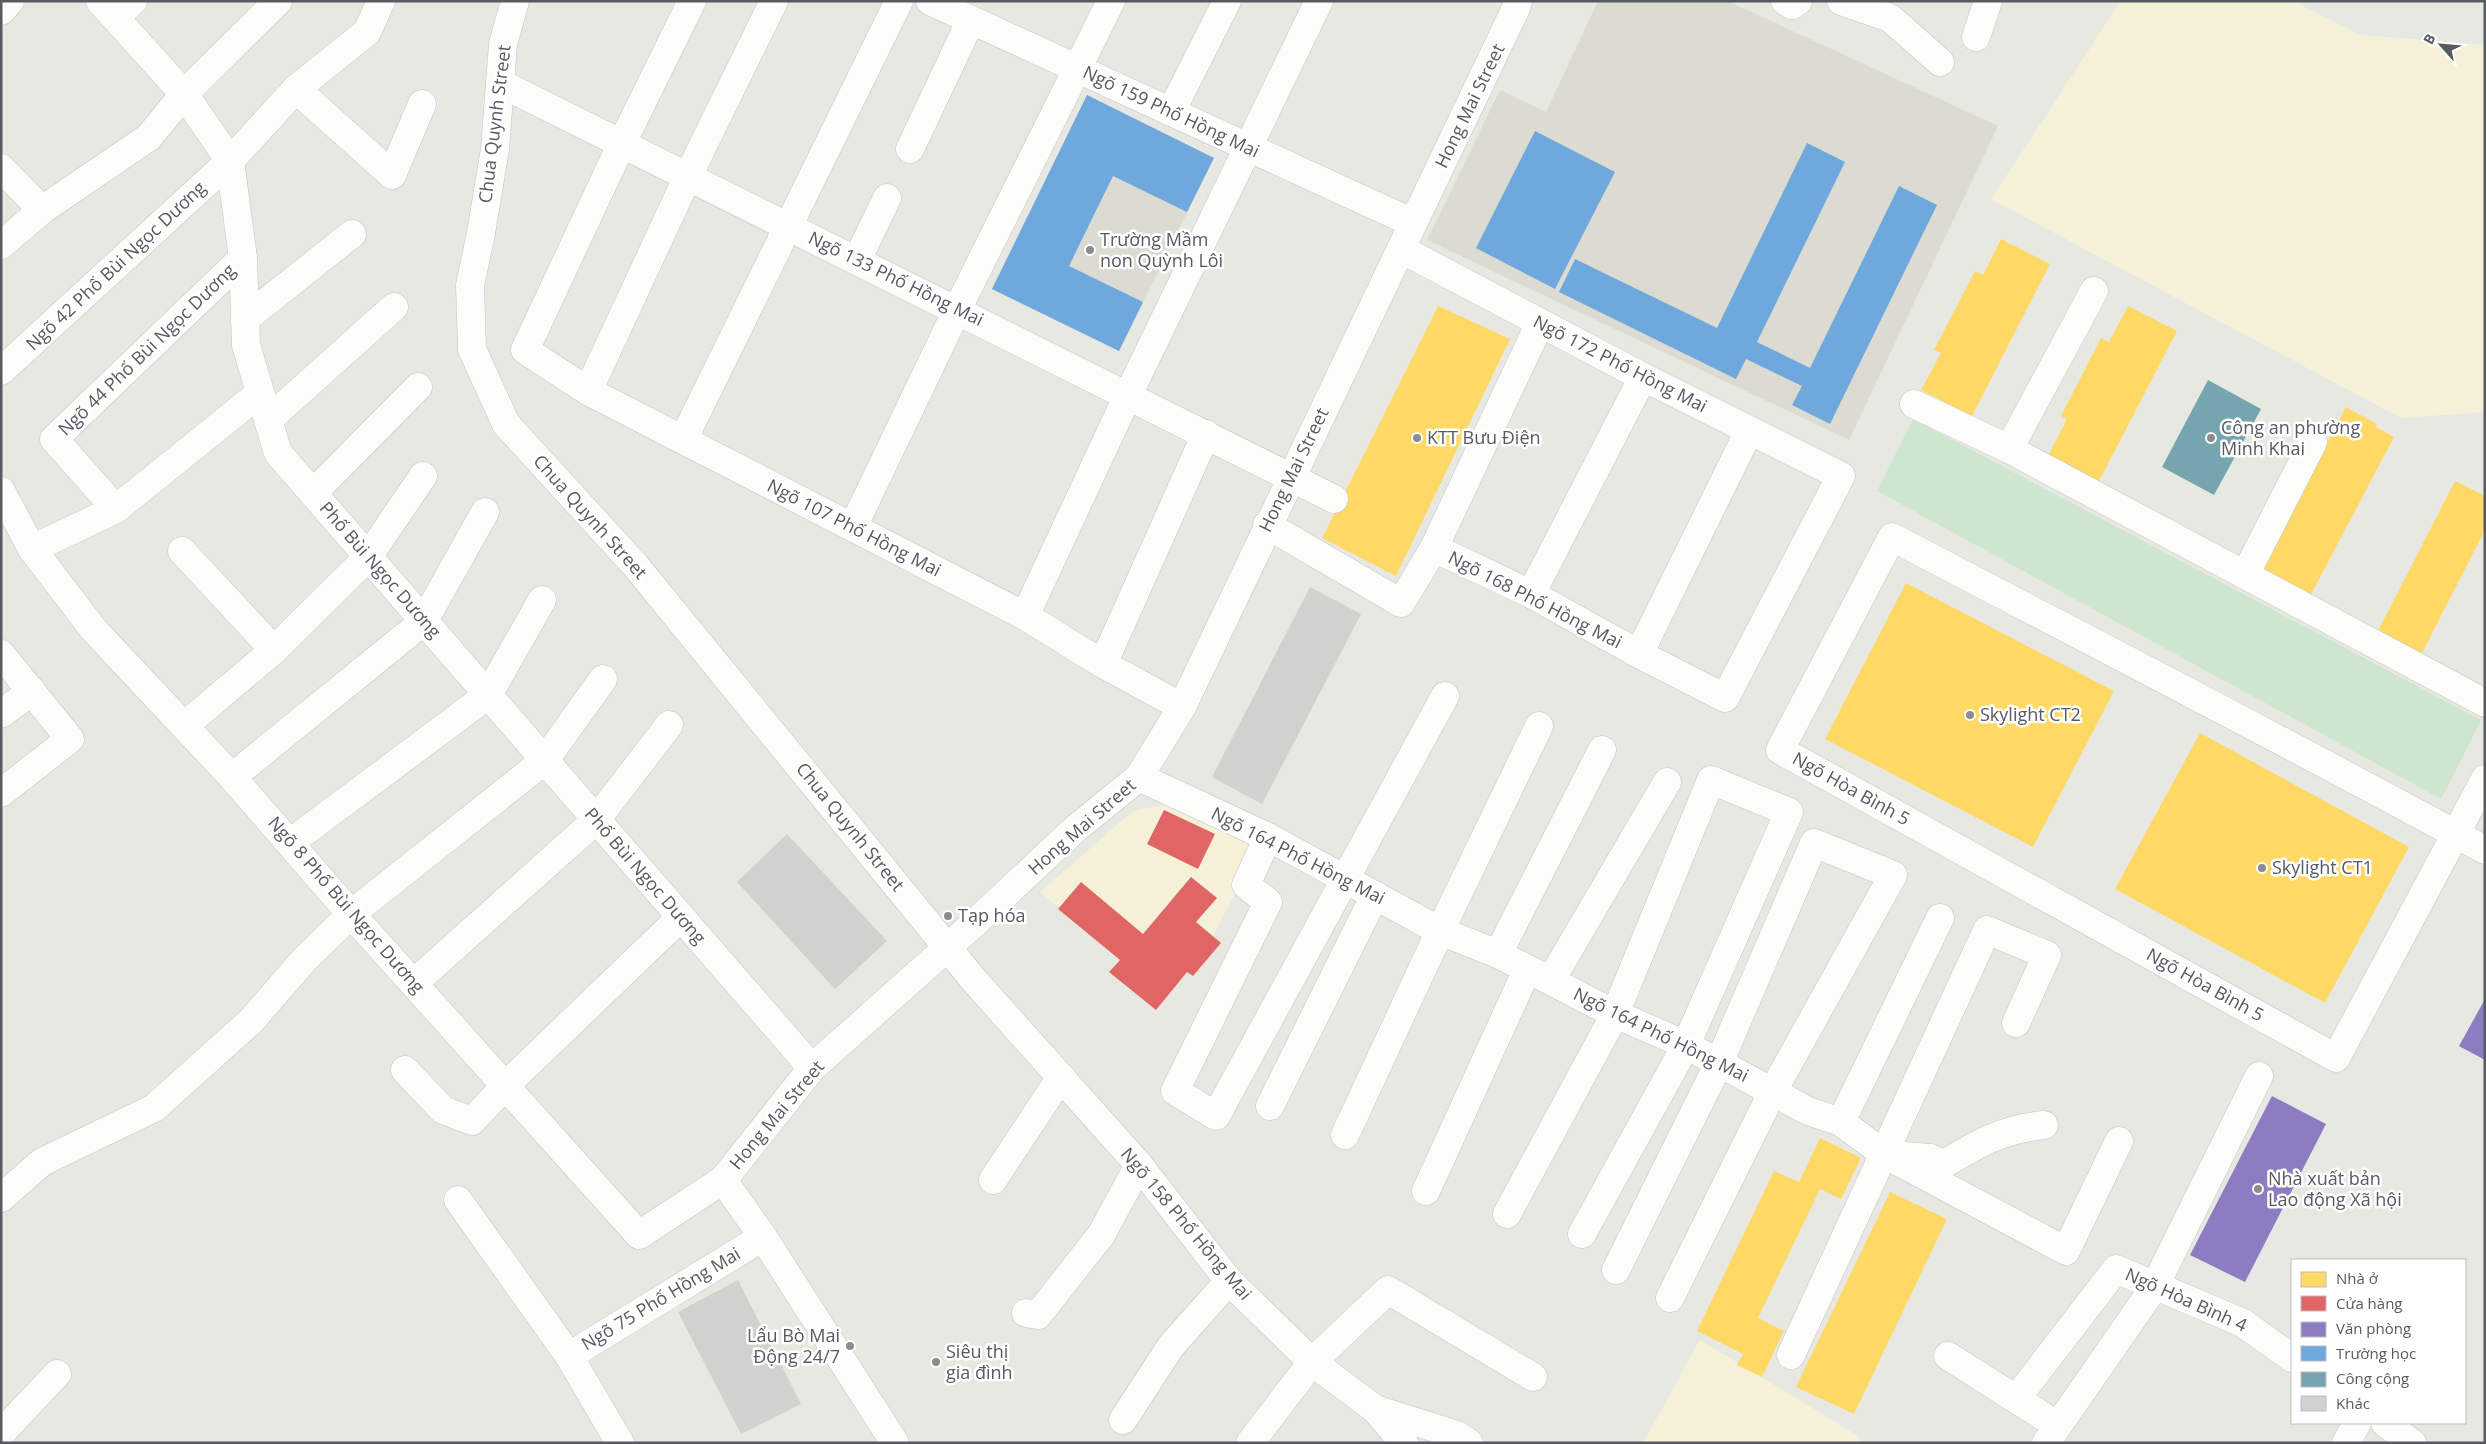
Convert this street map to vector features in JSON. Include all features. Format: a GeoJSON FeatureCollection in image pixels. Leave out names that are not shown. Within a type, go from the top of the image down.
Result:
{"type":"FeatureCollection","features":[{"type":"Feature","properties":{"kind":"street"},"geometry":{"type":"LineString","coordinates":[[1,11],[10,1]]}},
{"type":"Feature","properties":{"kind":"street"},"geometry":{"type":"LineString","coordinates":[[1,245],[42,210],[149,137],[184,94],[278,1]]}},
{"type":"Feature","properties":{"kind":"street","name":"Ngõ 42 Phố Bùi Ngọc Dương"},"geometry":{"type":"LineString","coordinates":[[1,371],[230,161],[296,89],[367,32],[381,1]]}},
{"type":"Feature","properties":{"kind":"street","name":"Chua Quynh Street"},"geometry":{"type":"LineString","coordinates":[[515,1],[504,44],[495,149],[481,234],[470,285],[472,349],[506,424],[635,565],[948,947]]}},
{"type":"Feature","properties":{"kind":"street"},"geometry":{"type":"LineString","coordinates":[[622,143],[692,1]]}},
{"type":"Feature","properties":{"kind":"street"},"geometry":{"type":"LineString","coordinates":[[588,391],[688,176],[774,1]]}},
{"type":"Feature","properties":{"kind":"street"},"geometry":{"type":"LineString","coordinates":[[683,440],[899,1]]}},
{"type":"Feature","properties":{"kind":"street","name":"Ngõ 159 Phố Hồng Mai"},"geometry":{"type":"LineString","coordinates":[[930,1],[1413,223]]}},
{"type":"Feature","properties":{"kind":"street"},"geometry":{"type":"LineString","coordinates":[[853,527],[1111,1]]}},
{"type":"Feature","properties":{"kind":"street"},"geometry":{"type":"LineString","coordinates":[[1171,112],[1227,1]]}},
{"type":"Feature","properties":{"kind":"street"},"geometry":{"type":"LineString","coordinates":[[1025,616],[1128,396],[1319,1]]}},
{"type":"Feature","properties":{"kind":"street","name":"Hong Mai Street"},"geometry":{"type":"LineString","coordinates":[[896,1443],[763,1238],[722,1180],[812,1068],[948,947],[1074,830],[1139,777],[1182,707],[1518,1]]}},
{"type":"Feature","properties":{"kind":"street"},"geometry":{"type":"LineString","coordinates":[[1785,1],[1792,5],[1798,1]]}},
{"type":"Feature","properties":{"kind":"street"},"geometry":{"type":"LineString","coordinates":[[1841,1],[1890,18],[1940,62]]}},
{"type":"Feature","properties":{"kind":"street"},"geometry":{"type":"LineString","coordinates":[[1976,36],[1988,1]]}},
{"type":"Feature","properties":{"kind":"street","name":"Phố Bùi Ngọc Dương"},"geometry":{"type":"LineString","coordinates":[[116,7],[184,94],[230,161],[243,258],[246,345],[278,453],[812,1068]]}},
{"type":"Feature","properties":{"kind":"street"},"geometry":{"type":"LineString","coordinates":[[910,149],[971,20]]}},
{"type":"Feature","properties":{"kind":"street","name":"Ngõ 133 Phố Hồng Mai"},"geometry":{"type":"LineString","coordinates":[[500,83],[1334,499]]}},
{"type":"Feature","properties":{"kind":"street"},"geometry":{"type":"LineString","coordinates":[[296,89],[392,175],[422,104]]}},
{"type":"Feature","properties":{"kind":"street","name":"Ngõ 107 Phố Hồng Mai"},"geometry":{"type":"LineString","coordinates":[[622,143],[525,350],[588,391],[1025,616],[1103,664],[1182,707]]}},
{"type":"Feature","properties":{"kind":"street"},"geometry":{"type":"LineString","coordinates":[[1,168],[42,210]]}},
{"type":"Feature","properties":{"kind":"street"},"geometry":{"type":"LineString","coordinates":[[857,260],[887,198]]}},
{"type":"Feature","properties":{"kind":"street"},"geometry":{"type":"LineString","coordinates":[[245,319],[352,234]]}},
{"type":"Feature","properties":{"kind":"street","name":"Ngõ 172 Phố Hồng Mai"},"geometry":{"type":"LineString","coordinates":[[1401,249],[1643,377],[1841,476],[1725,698]]}},
{"type":"Feature","properties":{"kind":"street","name":"Ngõ 44 Phố Bùi Ngọc Dương"},"geometry":{"type":"LineString","coordinates":[[116,509],[54,440],[243,258]]}},
{"type":"Feature","properties":{"kind":"street"},"geometry":{"type":"LineString","coordinates":[[2009,449],[2094,290]]}},
{"type":"Feature","properties":{"kind":"street"},"geometry":{"type":"LineString","coordinates":[[268,420],[394,307]]}},
{"type":"Feature","properties":{"kind":"street"},"geometry":{"type":"LineString","coordinates":[[1434,548],[1540,323]]}},
{"type":"Feature","properties":{"kind":"street"},"geometry":{"type":"LineString","coordinates":[[1531,594],[1643,377]]}},
{"type":"Feature","properties":{"kind":"street"},"geometry":{"type":"LineString","coordinates":[[313,493],[418,387]]}},
{"type":"Feature","properties":{"kind":"street"},"geometry":{"type":"LineString","coordinates":[[32,549],[116,509],[260,393]]}},
{"type":"Feature","properties":{"kind":"street"},"geometry":{"type":"LineString","coordinates":[[1914,404],[2009,449],[2485,703]]}},
{"type":"Feature","properties":{"kind":"street"},"geometry":{"type":"LineString","coordinates":[[1639,654],[1749,431]]}},
{"type":"Feature","properties":{"kind":"street"},"geometry":{"type":"LineString","coordinates":[[1103,664],[1206,434]]}},
{"type":"Feature","properties":{"kind":"street"},"geometry":{"type":"LineString","coordinates":[[2245,575],[2313,442]]}},
{"type":"Feature","properties":{"kind":"street"},"geometry":{"type":"LineString","coordinates":[[184,726],[274,650],[368,557],[423,476]]}},
{"type":"Feature","properties":{"kind":"street","name":"Ngõ 8 Phố Bùi Ngọc Dương"},"geometry":{"type":"LineString","coordinates":[[1,491],[32,549],[94,630],[291,842],[351,914],[639,1235],[722,1180]]}},
{"type":"Feature","properties":{"kind":"street"},"geometry":{"type":"LineString","coordinates":[[232,777],[424,621],[485,512]]}},
{"type":"Feature","properties":{"kind":"street","name":"Ngõ 168 Phố Hồng Mai"},"geometry":{"type":"LineString","coordinates":[[1267,525],[1400,603],[1434,548],[1531,594],[1639,654],[1725,698]]}},
{"type":"Feature","properties":{"kind":"street","name":"Ngõ Hòa Bình 5"},"geometry":{"type":"LineString","coordinates":[[2485,778],[2455,834],[2336,1058],[1780,750],[1892,537],[2455,834],[2485,850]]}},
{"type":"Feature","properties":{"kind":"street"},"geometry":{"type":"LineString","coordinates":[[182,551],[274,650]]}},
{"type":"Feature","properties":{"kind":"street"},"geometry":{"type":"LineString","coordinates":[[291,842],[488,695],[542,600]]}},
{"type":"Feature","properties":{"kind":"street"},"geometry":{"type":"LineString","coordinates":[[1,654],[70,739],[1,793]]}},
{"type":"Feature","properties":{"kind":"street"},"geometry":{"type":"LineString","coordinates":[[1,1198],[42,1162],[154,1108],[251,1021],[304,960],[351,914],[545,760],[603,679]]}},
{"type":"Feature","properties":{"kind":"street"},"geometry":{"type":"LineString","coordinates":[[1,714],[32,691]]}},
{"type":"Feature","properties":{"kind":"street"},"geometry":{"type":"LineString","coordinates":[[1268,837],[1246,885],[1268,902],[1175,1091],[1216,1116],[1444,696]]}},
{"type":"Feature","properties":{"kind":"street"},"geometry":{"type":"LineString","coordinates":[[414,983],[596,820],[669,726]]}},
{"type":"Feature","properties":{"kind":"street"},"geometry":{"type":"LineString","coordinates":[[1345,1135],[1440,930],[1540,726]]}},
{"type":"Feature","properties":{"kind":"street"},"geometry":{"type":"LineString","coordinates":[[1498,954],[1602,750]]}},
{"type":"Feature","properties":{"kind":"street","name":"Ngõ 164 Phố Hồng Mai"},"geometry":{"type":"LineString","coordinates":[[1139,777],[1268,837],[1440,930],[1498,954],[1615,1014],[1686,1045],[1808,1111],[1842,1122],[1884,1154],[2066,1251],[2119,1142]]}},
{"type":"Feature","properties":{"kind":"street"},"geometry":{"type":"LineString","coordinates":[[1507,1214],[1615,1014],[1711,780],[1789,812],[1686,1045],[1582,1234]]}},
{"type":"Feature","properties":{"kind":"street"},"geometry":{"type":"LineString","coordinates":[[1426,1191],[1539,975],[1667,782]]}},
{"type":"Feature","properties":{"kind":"street"},"geometry":{"type":"LineString","coordinates":[[1616,1270],[1720,1064],[1814,843],[1893,875],[1774,1091],[1670,1298]]}},
{"type":"Feature","properties":{"kind":"street"},"geometry":{"type":"LineString","coordinates":[[1270,1106],[1374,895]]}},
{"type":"Feature","properties":{"kind":"street"},"geometry":{"type":"LineString","coordinates":[[405,1070],[443,1110],[472,1122],[506,1085],[681,917]]}},
{"type":"Feature","properties":{"kind":"street"},"geometry":{"type":"LineString","coordinates":[[1842,1122],[1940,918]]}},
{"type":"Feature","properties":{"kind":"street"},"geometry":{"type":"LineString","coordinates":[[1791,1355],[1987,930],[2047,955],[2016,1023]]}},
{"type":"Feature","properties":{"kind":"street","name":"Ngõ 158 Phố Hồng Mai"},"geometry":{"type":"LineString","coordinates":[[948,947],[1139,1165],[1229,1281],[1312,1362],[1389,1431],[1457,1435],[1469,1443]]}},
{"type":"Feature","properties":{"kind":"street"},"geometry":{"type":"LineString","coordinates":[[1948,1356],[2016,1399],[2051,1434],[2154,1286],[2260,1076]]}},
{"type":"Feature","properties":{"kind":"street"},"geometry":{"type":"LineString","coordinates":[[993,1180],[1061,1077]]}},
{"type":"Feature","properties":{"kind":"street"},"geometry":{"type":"LineString","coordinates":[[1884,1154],[1930,1158],[1944,1164],[1987,1138],[2018,1128],[2044,1125]]}},
{"type":"Feature","properties":{"kind":"street"},"geometry":{"type":"LineString","coordinates":[[1026,1313],[1038,1315],[1101,1234],[1139,1165]]}},
{"type":"Feature","properties":{"kind":"street","name":"Ngõ 75 Phố Hồng Mai"},"geometry":{"type":"LineString","coordinates":[[458,1200],[569,1356],[763,1238]]}},
{"type":"Feature","properties":{"kind":"street","name":"Ngõ Hòa Bình 4"},"geometry":{"type":"LineString","coordinates":[[2016,1399],[2116,1269],[2243,1323],[2291,1357]]}},
{"type":"Feature","properties":{"kind":"street"},"geometry":{"type":"LineString","coordinates":[[1123,1420],[1171,1346],[1229,1281]]}},
{"type":"Feature","properties":{"kind":"street"},"geometry":{"type":"LineString","coordinates":[[1250,1443],[1312,1362],[1388,1290],[1534,1377]]}},
{"type":"Feature","properties":{"kind":"street"},"geometry":{"type":"LineString","coordinates":[[569,1356],[620,1443]]}},
{"type":"Feature","properties":{"kind":"street"},"geometry":{"type":"LineString","coordinates":[[1,1425],[5,1429],[57,1374]]}},
{"type":"Feature","properties":{"kind":"street"},"geometry":{"type":"LineString","coordinates":[[2346,1443],[2356,1424]]}},
{"type":"Feature","properties":{"kind":"street"},"geometry":{"type":"LineString","coordinates":[[2386,1424],[2412,1443]]}},
{"type":"Feature","properties":{"kind":"shaded area"},"geometry":{"type":"Polygon","coordinates":[[[1598,1],[1728,1],[1998,126],[1849,440],[1427,240],[1500,90],[1546,112],[1598,1]]]}},
{"type":"Feature","properties":{"kind":"shaded area"},"geometry":{"type":"Polygon","coordinates":[[[2121,1],[2293,1],[2361,35],[2485,45],[2485,412],[2401,418],[1991,199],[2121,1]]]}},
{"type":"Feature","properties":{"kind":"shaded area","name":"Trường Mầm non Quỳnh Lôi"},"geometry":{"type":"Polygon","coordinates":[[[1087,95],[1214,158],[1119,351],[992,289],[1087,95]]]}},
{"type":"Feature","properties":{"kind":"shaded area"},"geometry":{"type":"Polygon","coordinates":[[[1168,803],[1258,850],[1213,936],[1221,943],[1193,976],[1187,972],[1156,1010],[1109,972],[1119,960],[1040,892],[1132,812],[1168,803]]]}},
{"type":"Feature","properties":{"kind":"shaded area"},"geometry":{"type":"Polygon","coordinates":[[[1700,1340],[1860,1437],[1857,1443],[1643,1443],[1700,1340]]]}},
{"type":"Feature","properties":{"kind":"green space"},"geometry":{"type":"Polygon","coordinates":[[[1913,419],[2481,720],[2441,799],[1877,491],[1913,419]]]}},
{"type":"Feature","properties":{"kind":"building: Nhà ở"},"geometry":{"type":"Polygon","coordinates":[[[2001,239],[2050,264],[1972,416],[1921,390],[1941,353],[1934,350],[1975,271],[1983,275],[2001,239]]]}},
{"type":"Feature","properties":{"kind":"building: Nhà ở","name":"KTT Bưu Điện"},"geometry":{"type":"Polygon","coordinates":[[[1438,306],[1510,339],[1396,576],[1322,538],[1438,306]]]}},
{"type":"Feature","properties":{"kind":"building: Nhà ở"},"geometry":{"type":"Polygon","coordinates":[[[2128,306],[2177,331],[2098,483],[2048,456],[2067,419],[2061,416],[2101,338],[2109,342],[2128,306]]]}},
{"type":"Feature","properties":{"kind":"building: Nhà ở"},"geometry":{"type":"Polygon","coordinates":[[[2346,407],[2377,424],[2376,427],[2394,437],[2306,604],[2256,577],[2346,407]]]}},
{"type":"Feature","properties":{"kind":"building: Nhà ở"},"geometry":{"type":"Polygon","coordinates":[[[2455,481],[2485,496],[2485,530],[2422,653],[2378,631],[2455,481]]]}},
{"type":"Feature","properties":{"kind":"building: Nhà ở","name":"Skylight CT2"},"geometry":{"type":"Polygon","coordinates":[[[1906,583],[2114,691],[2033,847],[1825,739],[1906,583]]]}},
{"type":"Feature","properties":{"kind":"building: Nhà ở","name":"Skylight CT1"},"geometry":{"type":"Polygon","coordinates":[[[2200,733],[2409,847],[2325,1003],[2115,889],[2200,733]]]}},
{"type":"Feature","properties":{"kind":"building: Nhà ở"},"geometry":{"type":"Polygon","coordinates":[[[1820,1138],[1861,1158],[1841,1199],[1820,1189],[1758,1318],[1784,1331],[1762,1377],[1737,1365],[1743,1354],[1697,1331],[1774,1171],[1799,1182],[1820,1138]]]}},
{"type":"Feature","properties":{"kind":"building: Nhà ở"},"geometry":{"type":"Polygon","coordinates":[[[1890,1192],[1947,1219],[1854,1414],[1796,1387],[1890,1192]]]}},
{"type":"Feature","properties":{"kind":"building: Cửa hàng"},"geometry":{"type":"Polygon","coordinates":[[[1164,810],[1215,834],[1198,869],[1147,844],[1164,810]]]}},
{"type":"Feature","properties":{"kind":"building: Cửa hàng"},"geometry":{"type":"Polygon","coordinates":[[[1191,877],[1217,898],[1196,922],[1221,943],[1193,976],[1187,972],[1156,1010],[1109,972],[1120,960],[1058,909],[1081,882],[1143,934],[1191,877]]]}},
{"type":"Feature","properties":{"kind":"building: Văn phòng"},"geometry":{"type":"Polygon","coordinates":[[[2485,999],[2485,1060],[2459,1046],[2485,999]]]}},
{"type":"Feature","properties":{"kind":"building: Văn phòng","name":"Nhà xuất bản Lao động Xã hội"},"geometry":{"type":"Polygon","coordinates":[[[2272,1096],[2326,1124],[2245,1282],[2190,1255],[2272,1096]]]}},
{"type":"Feature","properties":{"kind":"building: Trường học","name":"Trường Mầm non Quỳnh Lôi"},"geometry":{"type":"Polygon","coordinates":[[[1087,95],[1214,158],[1187,212],[1113,176],[1069,266],[1143,302],[1119,351],[992,289],[1087,95]]]}},
{"type":"Feature","properties":{"kind":"building: Trường học"},"geometry":{"type":"Polygon","coordinates":[[[1535,131],[1615,172],[1555,289],[1476,248],[1535,131]]]}},
{"type":"Feature","properties":{"kind":"building: Trường học"},"geometry":{"type":"Polygon","coordinates":[[[1807,143],[1845,162],[1757,342],[1810,368],[1899,186],[1937,205],[1830,424],[1792,405],[1802,386],[1746,359],[1736,379],[1559,292],[1575,259],[1717,328],[1807,143]]]}},
{"type":"Feature","properties":{"kind":"building: Công cộng","name":"Công an phường Minh Khai"},"geometry":{"type":"Polygon","coordinates":[[[2208,380],[2261,409],[2214,495],[2162,467],[2208,380]]]}},
{"type":"Feature","properties":{"kind":"building: Khác"},"geometry":{"type":"Polygon","coordinates":[[[1310,587],[1361,614],[1262,804],[1212,777],[1310,587]]]}},
{"type":"Feature","properties":{"kind":"building: Khác"},"geometry":{"type":"Polygon","coordinates":[[[787,834],[887,941],[835,989],[737,882],[787,834]]]}},
{"type":"Feature","properties":{"kind":"building: Khác"},"geometry":{"type":"Polygon","coordinates":[[[738,1280],[801,1404],[741,1434],[678,1312],[738,1280]]]}},
{"type":"Feature","properties":{"kind":"place","name":"Trường Mầm non Quỳnh Lôi"},"geometry":{"type":"Point","coordinates":[1090,250]}},
{"type":"Feature","properties":{"kind":"place","name":"KTT Bưu Điện"},"geometry":{"type":"Point","coordinates":[1417,438]}},
{"type":"Feature","properties":{"kind":"place","name":"Công an phường Minh Khai"},"geometry":{"type":"Point","coordinates":[2211,438]}},
{"type":"Feature","properties":{"kind":"place","name":"Skylight CT2"},"geometry":{"type":"Point","coordinates":[1970,715]}},
{"type":"Feature","properties":{"kind":"place","name":"Skylight CT1"},"geometry":{"type":"Point","coordinates":[2262,868]}},
{"type":"Feature","properties":{"kind":"place","name":"Tạp hóa"},"geometry":{"type":"Point","coordinates":[948,916]}},
{"type":"Feature","properties":{"kind":"place","name":"Nhà xuất bản Lao động Xã hội"},"geometry":{"type":"Point","coordinates":[2258,1189]}},
{"type":"Feature","properties":{"kind":"place","name":"Lẩu Bò Mai Động 24/7"},"geometry":{"type":"Point","coordinates":[850,1346]}},
{"type":"Feature","properties":{"kind":"place","name":"Siêu thị gia đình"},"geometry":{"type":"Point","coordinates":[936,1362]}}]}
